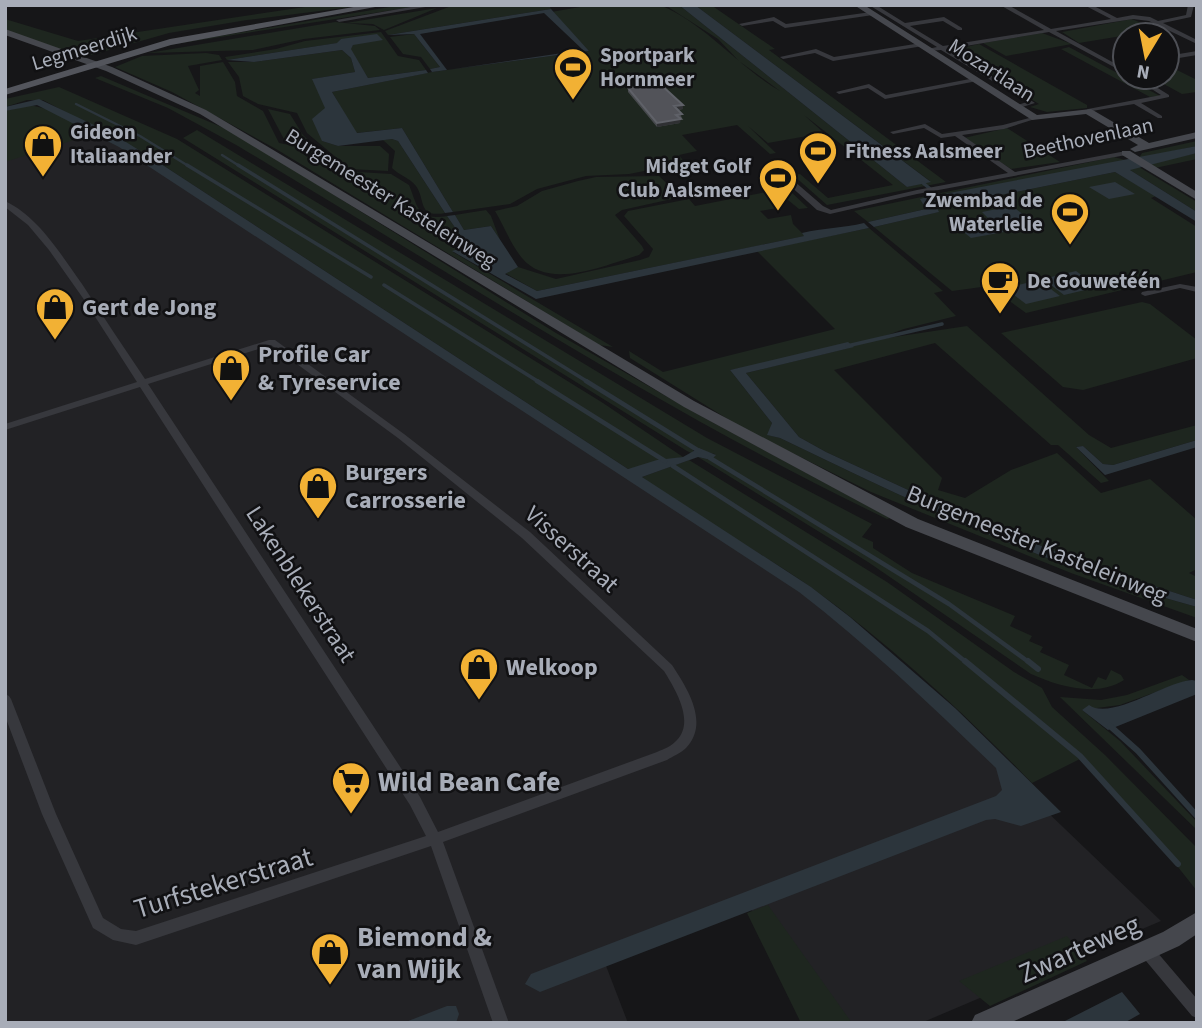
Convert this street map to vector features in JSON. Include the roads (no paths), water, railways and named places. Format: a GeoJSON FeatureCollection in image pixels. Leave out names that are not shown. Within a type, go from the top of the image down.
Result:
{"type":"FeatureCollection","features":[{"type":"Feature","properties":{"kind":"main road","name":"Legmeerdijk"},"geometry":{"type":"LineString","coordinates":[[5,85],[202,35],[379,5]]}},
{"type":"Feature","properties":{"kind":"main road","name":"Mozartlaan"},"geometry":{"type":"LineString","coordinates":[[858,5],[871,9],[1035,118]]}},
{"type":"Feature","properties":{"kind":"main road","name":"Burgemeester Kasteleinweg"},"geometry":{"type":"LineString","coordinates":[[5,32],[223,123],[535,314],[549,326],[569,333],[689,404],[912,523],[1197,636]]}},
{"type":"Feature","properties":{"kind":"main road","name":"Burgemeester Kasteleinweg"},"geometry":{"type":"LineString","coordinates":[[5,40],[85,64]]}},
{"type":"Feature","properties":{"kind":"main road","name":"Legmeerdijk"},"geometry":{"type":"LineString","coordinates":[[5,92],[85,64]]}},
{"type":"Feature","properties":{"kind":"main road"},"geometry":{"type":"LineString","coordinates":[[1035,118],[1088,111],[1144,145]]}},
{"type":"Feature","properties":{"kind":"main road","name":"Beethovenlaan"},"geometry":{"type":"LineString","coordinates":[[1129,155],[1144,145],[1197,135]]}},
{"type":"Feature","properties":{"kind":"main road"},"geometry":{"type":"LineString","coordinates":[[1129,155],[1197,197]]}},
{"type":"Feature","properties":{"kind":"main road","name":"Burgemeester Kasteleinweg"},"geometry":{"type":"LineString","coordinates":[[860,494],[1025,561],[1197,626]]}},
{"type":"Feature","properties":{"kind":"main road","name":"Zwarteweg"},"geometry":{"type":"LineString","coordinates":[[983,1023],[1171,939],[1197,922]]}},
{"type":"Feature","properties":{"kind":"street"},"geometry":{"type":"LineString","coordinates":[[339,20],[434,5]]}},
{"type":"Feature","properties":{"kind":"street"},"geometry":{"type":"LineString","coordinates":[[1003,5],[1111,63]]}},
{"type":"Feature","properties":{"kind":"street"},"geometry":{"type":"LineString","coordinates":[[1087,5],[1115,19]]}},
{"type":"Feature","properties":{"kind":"street"},"geometry":{"type":"LineString","coordinates":[[1166,21],[1189,16],[1191,5]]}},
{"type":"Feature","properties":{"kind":"street"},"geometry":{"type":"LineString","coordinates":[[742,24],[774,19],[785,26],[871,9]]}},
{"type":"Feature","properties":{"kind":"street","name":"Mozartlaan"},"geometry":{"type":"LineString","coordinates":[[871,9],[943,48]]}},
{"type":"Feature","properties":{"kind":"street"},"geometry":{"type":"LineString","coordinates":[[943,48],[1115,19],[1139,17],[1151,21]]}},
{"type":"Feature","properties":{"kind":"street"},"geometry":{"type":"LineString","coordinates":[[904,25],[944,19],[960,29]]}},
{"type":"Feature","properties":{"kind":"street"},"geometry":{"type":"LineString","coordinates":[[1181,34],[1197,42]]}},
{"type":"Feature","properties":{"kind":"street"},"geometry":{"type":"LineString","coordinates":[[783,57],[816,51],[833,59],[925,47]]}},
{"type":"Feature","properties":{"kind":"street","name":"Mozartlaan"},"geometry":{"type":"LineString","coordinates":[[925,47],[943,48]]}},
{"type":"Feature","properties":{"kind":"street"},"geometry":{"type":"LineString","coordinates":[[943,48],[1032,103],[1016,107]]}},
{"type":"Feature","properties":{"kind":"street"},"geometry":{"type":"LineString","coordinates":[[839,92],[869,86],[885,97],[975,79]]}},
{"type":"Feature","properties":{"kind":"street"},"geometry":{"type":"LineString","coordinates":[[1088,111],[1167,96],[1159,91]]}},
{"type":"Feature","properties":{"kind":"street"},"geometry":{"type":"LineString","coordinates":[[1135,102],[1160,117]]}},
{"type":"Feature","properties":{"kind":"street"},"geometry":{"type":"LineString","coordinates":[[892,132],[925,125],[942,136],[958,135],[1035,118]]}},
{"type":"Feature","properties":{"kind":"street"},"geometry":{"type":"LineString","coordinates":[[958,135],[1014,174]]}},
{"type":"Feature","properties":{"kind":"street","name":"Beethovenlaan"},"geometry":{"type":"LineString","coordinates":[[791,183],[820,208],[830,212],[917,191],[1129,155]]}},
{"type":"Feature","properties":{"kind":"street","name":"Lakenblekerstraat"},"geometry":{"type":"LineString","coordinates":[[5,203],[23,215],[41,234],[89,301],[408,791],[435,839],[502,1023]]}},
{"type":"Feature","properties":{"kind":"street"},"geometry":{"type":"LineString","coordinates":[[1145,294],[1180,286],[1197,290]]}},
{"type":"Feature","properties":{"kind":"street","name":"Visserstraat"},"geometry":{"type":"LineString","coordinates":[[142,383],[272,342],[401,436],[526,535],[668,668],[684,693],[690,711],[688,732],[681,745],[662,756],[435,839]]}},
{"type":"Feature","properties":{"kind":"street"},"geometry":{"type":"LineString","coordinates":[[5,427],[142,383]]}},
{"type":"Feature","properties":{"kind":"street","name":"Turfstekerstraat"},"geometry":{"type":"LineString","coordinates":[[5,699],[44,802],[98,923],[118,935],[136,938],[435,839]]}},
{"type":"Feature","properties":{"kind":"street"},"geometry":{"type":"LineString","coordinates":[[1146,950],[1197,1012]]}},
{"type":"Feature","properties":{"kind":"waterway"},"geometry":{"type":"LineString","coordinates":[[76,104],[140,136],[190,167]]}},
{"type":"Feature","properties":{"kind":"waterway"},"geometry":{"type":"LineString","coordinates":[[222,155],[241,167]]}},
{"type":"Feature","properties":{"kind":"waterway"},"geometry":{"type":"LineString","coordinates":[[187,165],[371,277]]}},
{"type":"Feature","properties":{"kind":"waterway"},"geometry":{"type":"LineString","coordinates":[[238,165],[588,382]]}},
{"type":"Feature","properties":{"kind":"waterway"},"geometry":{"type":"LineString","coordinates":[[923,183],[940,197]]}},
{"type":"Feature","properties":{"kind":"waterway"},"geometry":{"type":"LineString","coordinates":[[384,285],[539,382]]}},
{"type":"Feature","properties":{"kind":"waterway"},"geometry":{"type":"LineString","coordinates":[[847,346],[942,324]]}},
{"type":"Feature","properties":{"kind":"waterway"},"geometry":{"type":"LineString","coordinates":[[537,381],[665,461]]}},
{"type":"Feature","properties":{"kind":"waterway"},"geometry":{"type":"LineString","coordinates":[[586,381],[699,451]]}},
{"type":"Feature","properties":{"kind":"waterway"},"geometry":{"type":"LineString","coordinates":[[710,458],[949,604],[1030,663]]}},
{"type":"Feature","properties":{"kind":"waterway"},"geometry":{"type":"LineString","coordinates":[[673,466],[928,631],[967,663]]}},
{"type":"Feature","properties":{"kind":"waterway"},"geometry":{"type":"LineString","coordinates":[[965,661],[1080,756],[1178,864]]}},
{"type":"Feature","properties":{"kind":"waterway"},"geometry":{"type":"LineString","coordinates":[[1028,661],[1038,669]]}},
{"type":"Feature","properties":{"kind":"waterway"},"geometry":{"type":"LineString","coordinates":[[1110,726],[1138,751],[1197,816]]}},
{"type":"Feature","properties":{"kind":"place","name":"Sportpark Hornmeer"},"geometry":{"type":"Point","coordinates":[573,101]}},
{"type":"Feature","properties":{"kind":"place","name":"Gideon Italiaander"},"geometry":{"type":"Point","coordinates":[43,178]}},
{"type":"Feature","properties":{"kind":"place","name":"Fitness Aalsmeer"},"geometry":{"type":"Point","coordinates":[818,185]}},
{"type":"Feature","properties":{"kind":"place","name":"Midget Golf Club Aalsmeer"},"geometry":{"type":"Point","coordinates":[778,212]}},
{"type":"Feature","properties":{"kind":"place","name":"Zwembad de Waterlelie"},"geometry":{"type":"Point","coordinates":[1070,246]}},
{"type":"Feature","properties":{"kind":"place","name":"De Gouwetéén"},"geometry":{"type":"Point","coordinates":[1000,315]}},
{"type":"Feature","properties":{"kind":"place","name":"Gert de Jong"},"geometry":{"type":"Point","coordinates":[55,341]}},
{"type":"Feature","properties":{"kind":"place","name":"Profile Car & Tyreservice"},"geometry":{"type":"Point","coordinates":[231,402]}},
{"type":"Feature","properties":{"kind":"place","name":"Burgers Carrosserie"},"geometry":{"type":"Point","coordinates":[318,520]}},
{"type":"Feature","properties":{"kind":"place","name":"Welkoop"},"geometry":{"type":"Point","coordinates":[479,701]}},
{"type":"Feature","properties":{"kind":"place","name":"Wild Bean Cafe"},"geometry":{"type":"Point","coordinates":[351,815]}},
{"type":"Feature","properties":{"kind":"place","name":"Biemond & van Wijk"},"geometry":{"type":"Point","coordinates":[330,986]}}]}
